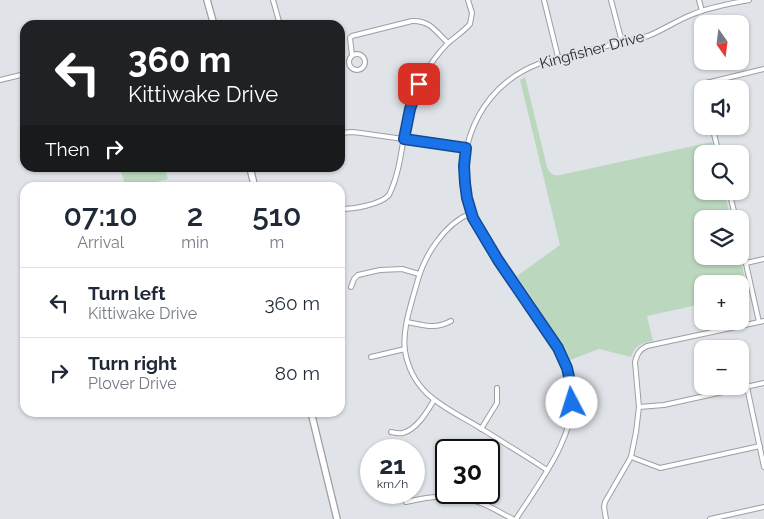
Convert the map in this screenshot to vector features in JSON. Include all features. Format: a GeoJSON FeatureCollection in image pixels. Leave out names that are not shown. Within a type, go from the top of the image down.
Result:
{"type":"FeatureCollection","features":[{"type":"Feature","properties":{"kind":"street"},"geometry":{"type":"LineString","coordinates":[[207,0],[213,20]]}},
{"type":"Feature","properties":{"kind":"street"},"geometry":{"type":"LineString","coordinates":[[274,0],[279,20]]}},
{"type":"Feature","properties":{"kind":"street"},"geometry":{"type":"LineString","coordinates":[[345,209],[379,202],[387,197],[400,163],[410,109],[419,84],[427,70],[448,43],[470,24],[472,13],[468,0]]}},
{"type":"Feature","properties":{"kind":"street"},"geometry":{"type":"LineString","coordinates":[[544,0],[558,57]]}},
{"type":"Feature","properties":{"kind":"street"},"geometry":{"type":"LineString","coordinates":[[612,0],[622,42]]}},
{"type":"Feature","properties":{"kind":"street"},"geometry":{"type":"LineString","coordinates":[[699,0],[702,11]]}},
{"type":"Feature","properties":{"kind":"street","name":"Kingfisher Drive"},"geometry":{"type":"LineString","coordinates":[[516,519],[564,439],[571,415],[572,390],[567,368],[558,348],[498,260],[471,213],[467,198],[464,166],[466,148],[473,127],[485,104],[506,82],[537,64],[654,33],[692,14],[749,0]]}},
{"type":"Feature","properties":{"kind":"street"},"geometry":{"type":"LineString","coordinates":[[352,55],[360,54],[364,57],[365,62],[361,69],[356,70],[349,65],[349,59],[352,55],[350,38],[412,21],[425,22],[448,43]]}},
{"type":"Feature","properties":{"kind":"street"},"geometry":{"type":"LineString","coordinates":[[719,80],[764,69]]}},
{"type":"Feature","properties":{"kind":"street"},"geometry":{"type":"LineString","coordinates":[[0,80],[20,75]]}},
{"type":"Feature","properties":{"kind":"street"},"geometry":{"type":"LineString","coordinates":[[345,133],[361,133],[466,148]]}},
{"type":"Feature","properties":{"kind":"street"},"geometry":{"type":"LineString","coordinates":[[471,213],[465,215],[452,225],[435,243],[425,259],[419,274],[405,334],[405,349],[410,368],[421,386],[441,406],[547,470]]}},
{"type":"Feature","properties":{"kind":"street"},"geometry":{"type":"LineString","coordinates":[[749,262],[764,259]]}},
{"type":"Feature","properties":{"kind":"street"},"geometry":{"type":"LineString","coordinates":[[746,265],[759,322]]}},
{"type":"Feature","properties":{"kind":"street"},"geometry":{"type":"LineString","coordinates":[[351,287],[358,275],[380,270],[402,269],[419,274]]}},
{"type":"Feature","properties":{"kind":"street"},"geometry":{"type":"LineString","coordinates":[[407,322],[432,327],[443,326],[451,321]]}},
{"type":"Feature","properties":{"kind":"street"},"geometry":{"type":"LineString","coordinates":[[606,519],[605,502],[631,457],[636,432],[638,407],[635,362],[639,351],[647,346],[764,321]]}},
{"type":"Feature","properties":{"kind":"street"},"geometry":{"type":"LineString","coordinates":[[371,357],[405,349]]}},
{"type":"Feature","properties":{"kind":"street"},"geometry":{"type":"LineString","coordinates":[[749,387],[764,383]]}},
{"type":"Feature","properties":{"kind":"street"},"geometry":{"type":"LineString","coordinates":[[481,429],[497,403],[497,388]]}},
{"type":"Feature","properties":{"kind":"street"},"geometry":{"type":"LineString","coordinates":[[638,407],[664,405],[710,395]]}},
{"type":"Feature","properties":{"kind":"street"},"geometry":{"type":"LineString","coordinates":[[749,395],[764,467]]}},
{"type":"Feature","properties":{"kind":"street"},"geometry":{"type":"LineString","coordinates":[[391,432],[400,434],[410,429],[421,419],[434,400]]}},
{"type":"Feature","properties":{"kind":"street"},"geometry":{"type":"LineString","coordinates":[[312,417],[337,519]]}},
{"type":"Feature","properties":{"kind":"street"},"geometry":{"type":"LineString","coordinates":[[631,457],[660,468],[760,446]]}},
{"type":"Feature","properties":{"kind":"street"},"geometry":{"type":"LineString","coordinates":[[425,499],[460,497],[481,503],[513,519]]}},
{"type":"Feature","properties":{"kind":"street"},"geometry":{"type":"LineString","coordinates":[[710,519],[764,507]]}},
{"type":"Feature","properties":{"kind":"green space"},"geometry":{"type":"Polygon","coordinates":[[[525,77],[547,167],[550,172],[560,175],[694,146],[694,200],[726,200],[729,210],[694,210],[694,265],[742,265],[744,275],[694,275],[694,306],[647,316],[653,341],[639,346],[634,350],[631,357],[599,349],[570,360],[565,348],[517,276],[560,245],[520,80],[525,77]]]}},
{"type":"Feature","properties":{"kind":"green space"},"geometry":{"type":"Polygon","coordinates":[[[712,142],[713,145],[698,145],[712,142]]]}},
{"type":"Feature","properties":{"kind":"green space"},"geometry":{"type":"Polygon","coordinates":[[[121,172],[166,172],[168,179],[156,182],[124,182],[121,172]]]}},
{"type":"Feature","properties":{"kind":"route"},"geometry":{"type":"LineString","coordinates":[[419,84],[410,109],[404,139],[466,148],[465,183],[473,218],[498,260],[558,348],[567,368],[572,390],[572,403]]}}]}
